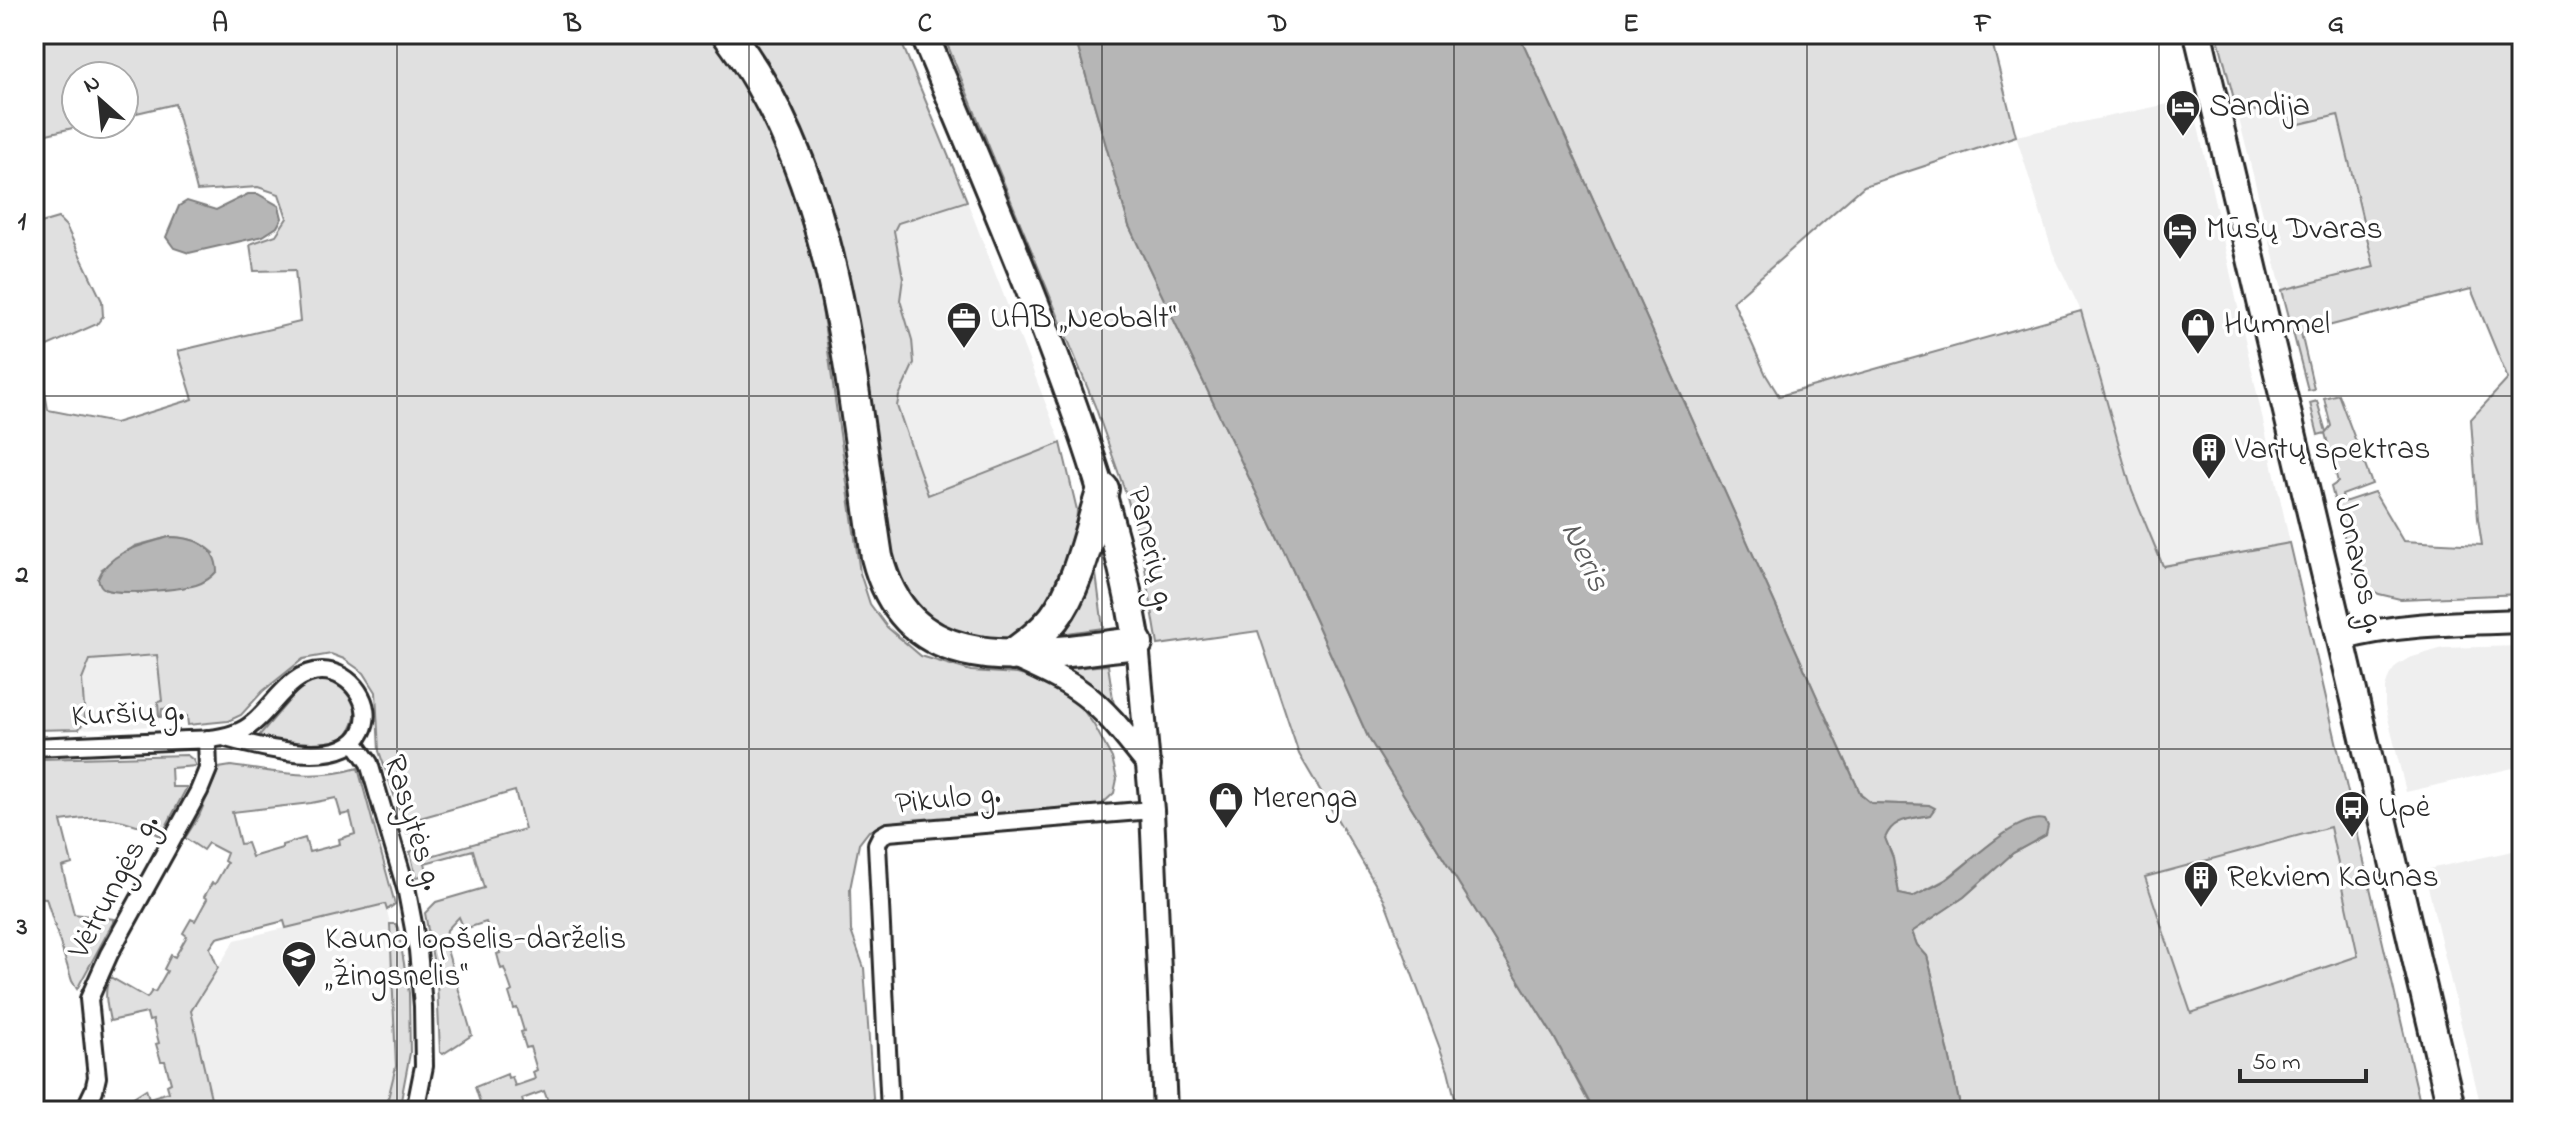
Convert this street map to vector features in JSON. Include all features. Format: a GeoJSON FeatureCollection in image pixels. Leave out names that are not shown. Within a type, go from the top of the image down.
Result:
{"type":"FeatureCollection","features":[{"type":"Feature","properties":{"kind":"highway"},"geometry":{"type":"LineString","coordinates":[[728,34],[764,87],[786,130],[818,217],[829,261],[851,387],[877,557],[894,600],[912,622],[942,642],[968,651],[1012,655],[1137,643]]}},
{"type":"Feature","properties":{"kind":"highway"},"geometry":{"type":"LineString","coordinates":[[1012,655],[1056,615],[1065,598],[1103,489]]}},
{"type":"Feature","properties":{"kind":"main road","name":"Panerių g."},"geometry":{"type":"LineString","coordinates":[[924,34],[1070,393],[1103,489],[1127,581],[1137,643],[1149,765],[1165,1111]]}},
{"type":"Feature","properties":{"kind":"main road","name":"Jonavos g."},"geometry":{"type":"LineString","coordinates":[[2198,34],[2452,1111]]}},
{"type":"Feature","properties":{"kind":"main road"},"geometry":{"type":"LineString","coordinates":[[2340,639],[2394,629],[2522,621]]}},
{"type":"Feature","properties":{"kind":"main road"},"geometry":{"type":"LineString","coordinates":[[1012,655],[1059,677],[1086,695],[1111,719],[1149,765]]}},
{"type":"Feature","properties":{"kind":"street","name":"Kuršių g."},"geometry":{"type":"LineString","coordinates":[[34,747],[226,738],[301,752],[327,752],[343,750],[355,743],[364,728],[365,709],[359,692],[338,674],[324,670],[311,672],[297,679],[258,721],[226,738]]}},
{"type":"Feature","properties":{"kind":"street","name":"Vėtrungės g."},"geometry":{"type":"LineString","coordinates":[[84,1111],[97,1077],[89,999],[109,954],[199,791],[208,769],[207,739]]}},
{"type":"Feature","properties":{"kind":"street","name":"Rasytės g."},"geometry":{"type":"LineString","coordinates":[[355,743],[369,763],[407,892],[418,950],[424,1066],[415,1111]]}},
{"type":"Feature","properties":{"kind":"street","name":"Pikulo g."},"geometry":{"type":"LineString","coordinates":[[890,1111],[877,844],[881,836],[888,832],[1152,810]]}},
{"type":"Feature","properties":{"kind":"shaded area"},"geometry":{"type":"Polygon","coordinates":[[[34,34],[708,34],[744,81],[782,156],[818,281],[860,573],[870,604],[887,627],[921,656],[971,671],[1017,674],[1051,683],[1078,703],[1094,725],[1112,758],[1117,779],[1114,793],[1100,806],[896,825],[869,831],[859,844],[850,889],[851,931],[864,968],[874,1111],[564,1111],[561,1106],[551,1109],[544,1091],[522,1099],[525,1110],[483,1111],[475,1087],[507,1074],[508,1078],[512,1077],[515,1086],[535,1079],[533,1072],[537,1070],[530,1047],[526,1048],[521,1032],[524,1031],[517,1008],[514,1009],[504,968],[501,969],[497,954],[500,953],[492,929],[489,930],[486,922],[464,929],[459,917],[447,930],[445,943],[472,1035],[443,1054],[440,1052],[437,982],[425,913],[436,902],[484,888],[473,850],[425,863],[428,875],[416,877],[410,852],[421,848],[424,858],[525,829],[515,791],[413,820],[416,831],[407,833],[379,751],[376,692],[364,673],[344,659],[331,654],[303,659],[263,691],[241,715],[228,721],[188,725],[187,716],[177,716],[176,708],[162,709],[159,717],[158,702],[162,701],[157,655],[90,660],[82,680],[85,720],[79,729],[34,730],[34,225],[58,218],[66,226],[102,301],[103,316],[97,324],[38,350],[48,410],[115,423],[193,399],[178,351],[300,322],[295,270],[254,271],[250,244],[276,235],[287,218],[279,194],[258,187],[197,191],[175,104],[140,112],[140,60],[60,60],[60,131],[34,137],[34,34]],[[169,537],[135,546],[102,569],[138,593],[170,588],[214,553],[187,539],[169,537]]]}},
{"type":"Feature","properties":{"kind":"shaded area"},"geometry":{"type":"Polygon","coordinates":[[[745,34],[898,34],[967,201],[898,223],[894,231],[903,278],[900,300],[912,340],[914,363],[897,406],[928,495],[1061,443],[1077,510],[1075,547],[1063,588],[1027,631],[1004,640],[983,641],[925,620],[892,576],[842,245],[823,182],[801,128],[776,80],[745,34]]]}},
{"type":"Feature","properties":{"kind":"shaded area"},"geometry":{"type":"Polygon","coordinates":[[[943,34],[1074,34],[1129,226],[1284,551],[1368,737],[1554,1037],[1593,1111],[1458,1111],[1448,1070],[1384,899],[1299,754],[1258,631],[1158,645],[1143,556],[1127,497],[1095,406],[943,34]]]}},
{"type":"Feature","properties":{"kind":"shaded area"},"geometry":{"type":"Polygon","coordinates":[[[1519,34],[1990,34],[2016,136],[1864,186],[1733,301],[1766,375],[1779,396],[2081,311],[2132,491],[2163,566],[2290,543],[2421,1107],[2406,1111],[1961,1111],[1927,956],[1917,945],[1912,931],[1964,897],[2013,853],[2046,835],[1997,839],[1945,880],[1913,897],[1899,894],[1893,858],[1885,838],[1897,823],[1930,815],[1929,805],[1871,803],[1861,795],[1519,34]],[[2330,827],[2145,877],[2191,1013],[2358,956],[2330,827]]]}},
{"type":"Feature","properties":{"kind":"shaded area"},"geometry":{"type":"Polygon","coordinates":[[[2217,34],[2522,34],[2522,594],[2400,599],[2379,594],[2363,585],[2354,573],[2331,487],[2338,482],[2325,433],[2318,435],[2310,403],[2317,401],[2326,432],[2331,426],[2324,398],[2338,394],[2372,484],[2342,495],[2344,502],[2374,492],[2403,541],[2482,545],[2471,419],[2508,379],[2471,289],[2301,333],[2314,389],[2308,390],[2282,290],[2374,267],[2338,115],[2291,126],[2284,103],[2254,111],[2234,99],[2217,34]]]}},
{"type":"Feature","properties":{"kind":"shaded area"},"geometry":{"type":"Polygon","coordinates":[[[2192,99],[2290,543],[2163,566],[2132,491],[2081,311],[2053,253],[2016,136],[2192,99]]]}},
{"type":"Feature","properties":{"kind":"shaded area"},"geometry":{"type":"Polygon","coordinates":[[[2234,99],[2254,111],[2284,103],[2291,126],[2338,114],[2374,268],[2282,290],[2234,99]]]}},
{"type":"Feature","properties":{"kind":"shaded area"},"geometry":{"type":"Polygon","coordinates":[[[967,201],[1061,443],[928,495],[897,406],[914,363],[912,340],[900,300],[903,278],[894,231],[898,223],[967,201]]]}},
{"type":"Feature","properties":{"kind":"shaded area"},"geometry":{"type":"Polygon","coordinates":[[[1094,558],[1103,628],[1046,636],[1094,558]]]}},
{"type":"Feature","properties":{"kind":"shaded area"},"geometry":{"type":"Polygon","coordinates":[[[2522,646],[2522,766],[2406,792],[2385,706],[2385,688],[2396,666],[2409,658],[2443,648],[2522,646]]]}},
{"type":"Feature","properties":{"kind":"shaded area"},"geometry":{"type":"Polygon","coordinates":[[[157,655],[162,694],[162,702],[158,702],[159,726],[79,729],[85,720],[82,680],[90,660],[157,655]]]}},
{"type":"Feature","properties":{"kind":"shaded area"},"geometry":{"type":"Polygon","coordinates":[[[1108,665],[1115,712],[1062,669],[1108,665]]]}},
{"type":"Feature","properties":{"kind":"shaded area"},"geometry":{"type":"Polygon","coordinates":[[[330,680],[348,692],[354,703],[353,724],[343,740],[328,746],[308,747],[257,738],[298,690],[311,681],[330,680]]]}},
{"type":"Feature","properties":{"kind":"shaded area"},"geometry":{"type":"Polygon","coordinates":[[[187,755],[196,766],[171,768],[172,787],[187,787],[161,836],[113,819],[61,821],[72,864],[62,867],[74,914],[115,919],[77,989],[46,898],[34,897],[34,778],[40,759],[187,755]]]}},
{"type":"Feature","properties":{"kind":"shaded area"},"geometry":{"type":"Polygon","coordinates":[[[231,766],[311,775],[358,768],[395,904],[387,910],[385,904],[286,928],[284,921],[217,938],[210,948],[218,968],[191,1011],[214,1111],[119,1111],[118,1107],[146,1089],[149,1098],[169,1092],[167,1085],[171,1083],[156,1044],[159,1043],[153,1020],[149,1021],[147,1013],[110,1021],[106,999],[108,982],[110,977],[147,998],[152,991],[155,992],[167,971],[164,969],[171,955],[175,957],[187,936],[183,933],[191,919],[195,921],[207,899],[204,897],[227,863],[224,861],[227,853],[208,843],[203,850],[185,838],[199,816],[219,768],[231,766]],[[336,798],[232,812],[240,844],[247,843],[252,857],[305,838],[309,852],[340,844],[339,839],[355,834],[350,813],[341,815],[336,798]]]}},
{"type":"Feature","properties":{"kind":"shaded area"},"geometry":{"type":"Polygon","coordinates":[[[2330,827],[2358,957],[2191,1014],[2145,877],[2330,827]]]}},
{"type":"Feature","properties":{"kind":"shaded area"},"geometry":{"type":"Polygon","coordinates":[[[2522,849],[2522,1111],[2482,1111],[2424,870],[2522,849]]]}},
{"type":"Feature","properties":{"kind":"shaded area","name":"Kauno lopšelis-darželis „Žingsnelis“"},"geometry":{"type":"Polygon","coordinates":[[[385,904],[392,930],[396,1066],[385,1111],[214,1111],[191,1011],[235,940],[385,904]]]}},
{"type":"Feature","properties":{"kind":"shaded area"},"geometry":{"type":"Polygon","coordinates":[[[390,924],[396,924],[398,928],[409,993],[410,1053],[399,1111],[385,1111],[396,1066],[390,924]]]}},
{"type":"Feature","properties":{"kind":"water","name":"Neris"},"geometry":{"type":"Polygon","coordinates":[[[1074,34],[1519,34],[1861,795],[1871,803],[1929,805],[1935,808],[1930,815],[1898,823],[1885,838],[1893,858],[1899,894],[1913,897],[1939,884],[1994,841],[2022,824],[2045,820],[2048,826],[2046,835],[2013,853],[1964,897],[1912,932],[1917,945],[1927,956],[1961,1111],[1594,1111],[1554,1037],[1368,737],[1284,551],[1129,226],[1074,34]]]}},
{"type":"Feature","properties":{"kind":"water"},"geometry":{"type":"Polygon","coordinates":[[[248,194],[258,194],[279,206],[282,218],[277,227],[263,236],[189,253],[174,248],[166,237],[179,206],[187,201],[216,210],[248,194]]]}},
{"type":"Feature","properties":{"kind":"water"},"geometry":{"type":"Polygon","coordinates":[[[169,537],[194,541],[207,548],[216,562],[217,571],[199,584],[177,588],[123,592],[101,586],[98,579],[103,569],[118,556],[169,537]]]}},
{"type":"Feature","properties":{"kind":"place","name":"Sandija"},"geometry":{"type":"Point","coordinates":[2183,138]}},
{"type":"Feature","properties":{"kind":"place","name":"Mūsų Dvaras"},"geometry":{"type":"Point","coordinates":[2180,261]}},
{"type":"Feature","properties":{"kind":"place","name":"UAB „Neobalt“"},"geometry":{"type":"Point","coordinates":[964,350]}},
{"type":"Feature","properties":{"kind":"place","name":"Hummel"},"geometry":{"type":"Point","coordinates":[2198,356]}},
{"type":"Feature","properties":{"kind":"place","name":"Vartų spektras"},"geometry":{"type":"Point","coordinates":[2209,481]}},
{"type":"Feature","properties":{"kind":"place","name":"Merenga"},"geometry":{"type":"Point","coordinates":[1226,830]}},
{"type":"Feature","properties":{"kind":"place","name":"Upė"},"geometry":{"type":"Point","coordinates":[2352,839]}},
{"type":"Feature","properties":{"kind":"place","name":"Rekviem Kaunas"},"geometry":{"type":"Point","coordinates":[2201,909]}},
{"type":"Feature","properties":{"kind":"place","name":"Kauno lopšelis-darželis „Žingsnelis“"},"geometry":{"type":"Point","coordinates":[299,989]}}]}
